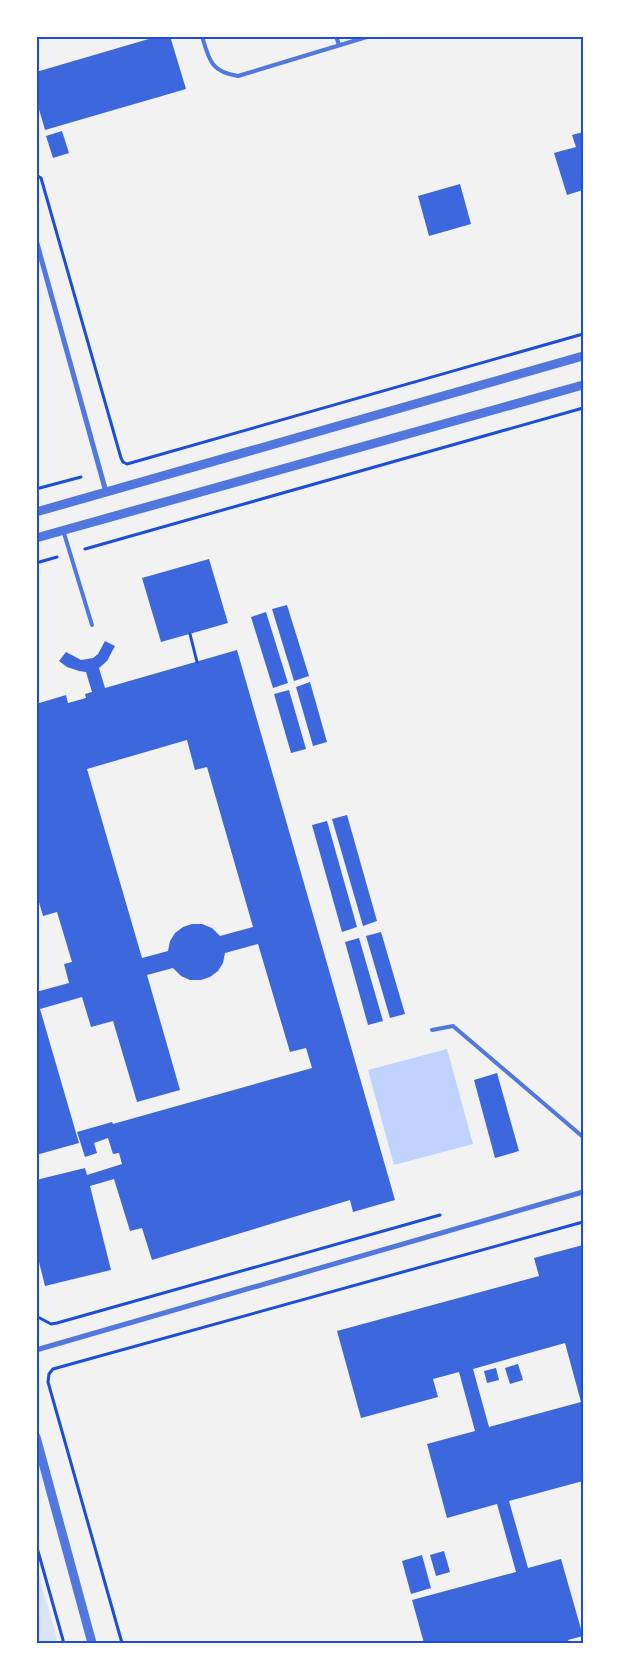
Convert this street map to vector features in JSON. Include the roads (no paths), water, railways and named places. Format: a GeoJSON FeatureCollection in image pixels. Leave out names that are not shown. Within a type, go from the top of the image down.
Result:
{"type":"FeatureCollection","features":[{"type":"Feature","properties":{"kind":"street"},"geometry":{"type":"LineString","coordinates":[[36,240],[106,492]]}},
{"type":"Feature","properties":{"kind":"street"},"geometry":{"type":"LineString","coordinates":[[36,512],[583,356]]}},
{"type":"Feature","properties":{"kind":"street"},"geometry":{"type":"LineString","coordinates":[[36,538],[583,385]]}},
{"type":"Feature","properties":{"kind":"street"},"geometry":{"type":"LineString","coordinates":[[36,1350],[583,1192]]}},
{"type":"Feature","properties":{"kind":"street"},"geometry":{"type":"LineString","coordinates":[[36,1437],[92,1643]]}},
{"type":"Feature","properties":{"kind":"lane"},"geometry":{"type":"LineString","coordinates":[[202,36],[210,60],[216,68],[225,74],[238,76],[370,36]]}},
{"type":"Feature","properties":{"kind":"lane"},"geometry":{"type":"LineString","coordinates":[[336,36],[339,45]]}},
{"type":"Feature","properties":{"kind":"lane"},"geometry":{"type":"LineString","coordinates":[[63,530],[92,625]]}},
{"type":"Feature","properties":{"kind":"lane"},"geometry":{"type":"LineString","coordinates":[[432,1030],[453,1026],[583,1137]]}},
{"type":"Feature","properties":{"kind":"water"},"geometry":{"type":"Polygon","coordinates":[[[447,1049],[473,1144],[394,1165],[368,1070],[447,1049]]]}}]}
